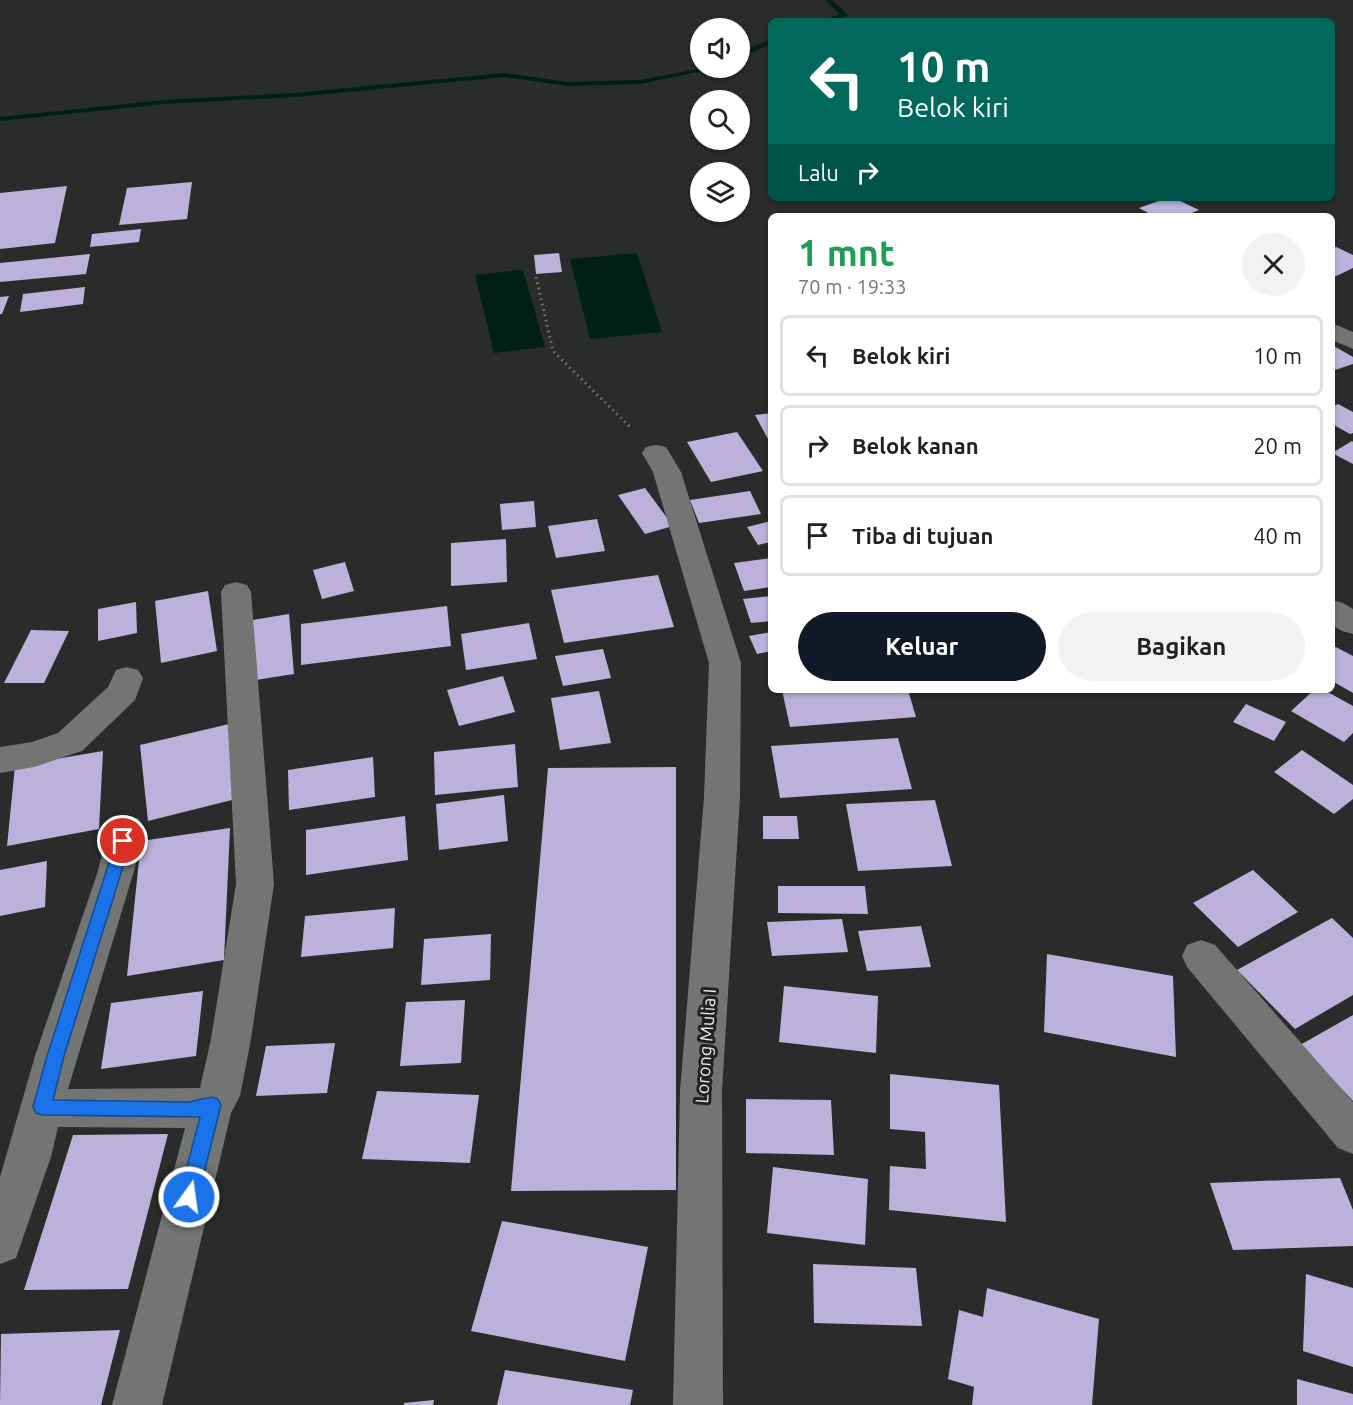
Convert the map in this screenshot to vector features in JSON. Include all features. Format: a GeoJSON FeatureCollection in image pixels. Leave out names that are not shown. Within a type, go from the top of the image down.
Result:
{"type":"FeatureCollection","features":[{"type":"Feature","properties":{"kind":"street"},"geometry":{"type":"LineString","coordinates":[[1335,332],[1353,342]]}},
{"type":"Feature","properties":{"kind":"street","name":"Lorong Mulia I"},"geometry":{"type":"LineString","coordinates":[[656,453],[667,472],[724,663],[722,797],[701,1091],[698,1405]]}},
{"type":"Feature","properties":{"kind":"street"},"geometry":{"type":"LineString","coordinates":[[137,1405],[212,1105],[219,1096],[231,1039],[255,884],[236,592]]}},
{"type":"Feature","properties":{"kind":"street"},"geometry":{"type":"LineString","coordinates":[[1335,612],[1353,624]]}},
{"type":"Feature","properties":{"kind":"street"},"geometry":{"type":"LineString","coordinates":[[0,760],[34,754],[70,742],[123,692],[127,678]]}},
{"type":"Feature","properties":{"kind":"street"},"geometry":{"type":"LineString","coordinates":[[0,1242],[29,1157],[56,1056],[116,871],[126,829]]}},
{"type":"Feature","properties":{"kind":"street"},"geometry":{"type":"LineString","coordinates":[[1201,956],[1353,1134]]}},
{"type":"Feature","properties":{"kind":"street"},"geometry":{"type":"LineString","coordinates":[[42,1107],[189,1110],[212,1105]]}},
{"type":"Feature","properties":{"kind":"path"},"geometry":{"type":"LineString","coordinates":[[536,277],[553,351],[656,453]]}},
{"type":"Feature","properties":{"kind":"shaded area"},"geometry":{"type":"Polygon","coordinates":[[[637,253],[662,332],[590,339],[570,259],[637,253]]]}},
{"type":"Feature","properties":{"kind":"shaded area"},"geometry":{"type":"Polygon","coordinates":[[[523,270],[545,347],[494,353],[475,275],[523,270]]]}},
{"type":"Feature","properties":{"kind":"building"},"geometry":{"type":"Polygon","coordinates":[[[192,182],[187,219],[119,225],[127,188],[192,182]]]}},
{"type":"Feature","properties":{"kind":"building"},"geometry":{"type":"Polygon","coordinates":[[[67,186],[55,243],[0,249],[0,193],[67,186]]]}},
{"type":"Feature","properties":{"kind":"building"},"geometry":{"type":"Polygon","coordinates":[[[1159,201],[1180,201],[1199,210],[1192,213],[1148,213],[1139,208],[1159,201]]]}},
{"type":"Feature","properties":{"kind":"building"},"geometry":{"type":"Polygon","coordinates":[[[141,229],[139,242],[90,247],[92,234],[141,229]]]}},
{"type":"Feature","properties":{"kind":"building"},"geometry":{"type":"Polygon","coordinates":[[[1335,246],[1353,255],[1353,268],[1335,277],[1335,246]]]}},
{"type":"Feature","properties":{"kind":"building"},"geometry":{"type":"Polygon","coordinates":[[[559,253],[562,272],[536,274],[534,255],[559,253]]]}},
{"type":"Feature","properties":{"kind":"building"},"geometry":{"type":"Polygon","coordinates":[[[90,254],[86,274],[0,282],[0,263],[90,254]]]}},
{"type":"Feature","properties":{"kind":"building"},"geometry":{"type":"Polygon","coordinates":[[[85,287],[83,304],[20,312],[23,294],[85,287]]]}},
{"type":"Feature","properties":{"kind":"building"},"geometry":{"type":"Polygon","coordinates":[[[9,296],[2,314],[0,314],[0,297],[9,296]]]}},
{"type":"Feature","properties":{"kind":"building"},"geometry":{"type":"Polygon","coordinates":[[[1335,347],[1353,357],[1353,364],[1335,370],[1335,347]]]}},
{"type":"Feature","properties":{"kind":"building"},"geometry":{"type":"Polygon","coordinates":[[[1338,404],[1353,412],[1353,433],[1350,434],[1335,426],[1335,406],[1338,404]]]}},
{"type":"Feature","properties":{"kind":"building"},"geometry":{"type":"Polygon","coordinates":[[[768,413],[768,439],[755,415],[768,413]]]}},
{"type":"Feature","properties":{"kind":"building"},"geometry":{"type":"Polygon","coordinates":[[[737,432],[763,471],[711,482],[687,442],[737,432]]]}},
{"type":"Feature","properties":{"kind":"building"},"geometry":{"type":"Polygon","coordinates":[[[1352,441],[1353,464],[1335,455],[1335,451],[1352,441]]]}},
{"type":"Feature","properties":{"kind":"building"},"geometry":{"type":"Polygon","coordinates":[[[645,488],[673,526],[645,534],[618,495],[645,488]]]}},
{"type":"Feature","properties":{"kind":"building"},"geometry":{"type":"Polygon","coordinates":[[[750,491],[761,514],[699,523],[690,500],[750,491]]]}},
{"type":"Feature","properties":{"kind":"building"},"geometry":{"type":"Polygon","coordinates":[[[534,501],[536,527],[502,530],[500,504],[534,501]]]}},
{"type":"Feature","properties":{"kind":"building"},"geometry":{"type":"Polygon","coordinates":[[[597,519],[605,551],[556,558],[548,526],[597,519]]]}},
{"type":"Feature","properties":{"kind":"building"},"geometry":{"type":"Polygon","coordinates":[[[768,522],[768,543],[758,545],[747,527],[768,522]]]}},
{"type":"Feature","properties":{"kind":"building"},"geometry":{"type":"Polygon","coordinates":[[[506,539],[507,582],[451,586],[451,543],[506,539]]]}},
{"type":"Feature","properties":{"kind":"building"},"geometry":{"type":"Polygon","coordinates":[[[768,558],[768,587],[744,591],[734,563],[768,558]]]}},
{"type":"Feature","properties":{"kind":"building"},"geometry":{"type":"Polygon","coordinates":[[[345,562],[354,591],[322,599],[313,570],[345,562]]]}},
{"type":"Feature","properties":{"kind":"building"},"geometry":{"type":"Polygon","coordinates":[[[658,575],[674,627],[564,643],[551,590],[658,575]]]}},
{"type":"Feature","properties":{"kind":"building"},"geometry":{"type":"Polygon","coordinates":[[[208,591],[217,651],[161,663],[155,601],[208,591]]]}},
{"type":"Feature","properties":{"kind":"building"},"geometry":{"type":"Polygon","coordinates":[[[768,596],[768,621],[751,623],[743,599],[768,596]]]}},
{"type":"Feature","properties":{"kind":"building"},"geometry":{"type":"Polygon","coordinates":[[[136,602],[137,633],[98,641],[98,609],[136,602]]]}},
{"type":"Feature","properties":{"kind":"building"},"geometry":{"type":"Polygon","coordinates":[[[447,606],[451,646],[301,665],[301,624],[447,606]]]}},
{"type":"Feature","properties":{"kind":"building"},"geometry":{"type":"Polygon","coordinates":[[[289,614],[294,674],[249,681],[247,621],[289,614]]]}},
{"type":"Feature","properties":{"kind":"building"},"geometry":{"type":"Polygon","coordinates":[[[529,623],[537,659],[466,670],[461,634],[529,623]]]}},
{"type":"Feature","properties":{"kind":"building"},"geometry":{"type":"Polygon","coordinates":[[[31,630],[69,631],[44,683],[4,683],[31,630]]]}},
{"type":"Feature","properties":{"kind":"building"},"geometry":{"type":"Polygon","coordinates":[[[768,633],[768,652],[757,654],[749,636],[768,633]]]}},
{"type":"Feature","properties":{"kind":"building"},"geometry":{"type":"Polygon","coordinates":[[[1335,647],[1353,656],[1353,693],[1335,683],[1335,647]]]}},
{"type":"Feature","properties":{"kind":"building"},"geometry":{"type":"Polygon","coordinates":[[[603,649],[611,678],[563,686],[555,656],[603,649]]]}},
{"type":"Feature","properties":{"kind":"building"},"geometry":{"type":"Polygon","coordinates":[[[503,676],[515,712],[459,726],[447,690],[503,676]]]}},
{"type":"Feature","properties":{"kind":"building"},"geometry":{"type":"Polygon","coordinates":[[[599,691],[611,743],[560,750],[551,698],[599,691]]]}},
{"type":"Feature","properties":{"kind":"building"},"geometry":{"type":"Polygon","coordinates":[[[783,693],[909,693],[916,717],[790,727],[783,693]]]}},
{"type":"Feature","properties":{"kind":"building"},"geometry":{"type":"Polygon","coordinates":[[[1311,693],[1329,693],[1353,706],[1353,733],[1344,742],[1291,711],[1311,693]]]}},
{"type":"Feature","properties":{"kind":"building"},"geometry":{"type":"Polygon","coordinates":[[[1246,704],[1286,722],[1274,741],[1233,722],[1246,704]]]}},
{"type":"Feature","properties":{"kind":"building"},"geometry":{"type":"Polygon","coordinates":[[[229,724],[240,798],[148,821],[140,745],[229,724]]]}},
{"type":"Feature","properties":{"kind":"building"},"geometry":{"type":"Polygon","coordinates":[[[898,738],[912,789],[780,798],[771,746],[898,738]]]}},
{"type":"Feature","properties":{"kind":"building"},"geometry":{"type":"Polygon","coordinates":[[[515,744],[518,787],[435,795],[434,752],[515,744]]]}},
{"type":"Feature","properties":{"kind":"building"},"geometry":{"type":"Polygon","coordinates":[[[1302,750],[1353,785],[1353,799],[1334,814],[1274,772],[1302,750]]]}},
{"type":"Feature","properties":{"kind":"building"},"geometry":{"type":"Polygon","coordinates":[[[103,751],[99,829],[7,846],[15,766],[103,751]]]}},
{"type":"Feature","properties":{"kind":"building"},"geometry":{"type":"Polygon","coordinates":[[[373,757],[375,797],[289,810],[288,770],[373,757]]]}},
{"type":"Feature","properties":{"kind":"building"},"geometry":{"type":"Polygon","coordinates":[[[676,767],[676,1190],[511,1191],[548,768],[676,767]]]}},
{"type":"Feature","properties":{"kind":"building"},"geometry":{"type":"Polygon","coordinates":[[[504,795],[508,841],[439,850],[436,804],[504,795]]]}},
{"type":"Feature","properties":{"kind":"building"},"geometry":{"type":"Polygon","coordinates":[[[935,800],[952,866],[858,871],[846,804],[935,800]]]}},
{"type":"Feature","properties":{"kind":"building"},"geometry":{"type":"Polygon","coordinates":[[[405,816],[408,860],[306,875],[306,830],[405,816]]]}},
{"type":"Feature","properties":{"kind":"building"},"geometry":{"type":"Polygon","coordinates":[[[763,816],[797,816],[799,839],[763,839],[763,816]]]}},
{"type":"Feature","properties":{"kind":"building"},"geometry":{"type":"Polygon","coordinates":[[[230,828],[224,960],[127,976],[141,841],[230,828]]]}},
{"type":"Feature","properties":{"kind":"building"},"geometry":{"type":"Polygon","coordinates":[[[47,861],[45,907],[0,916],[0,870],[47,861]]]}},
{"type":"Feature","properties":{"kind":"building"},"geometry":{"type":"Polygon","coordinates":[[[1253,870],[1298,912],[1238,947],[1193,903],[1253,870]]]}},
{"type":"Feature","properties":{"kind":"building"},"geometry":{"type":"Polygon","coordinates":[[[778,886],[865,886],[868,914],[778,913],[778,886]]]}},
{"type":"Feature","properties":{"kind":"building"},"geometry":{"type":"Polygon","coordinates":[[[395,908],[393,948],[301,957],[305,916],[395,908]]]}},
{"type":"Feature","properties":{"kind":"building"},"geometry":{"type":"Polygon","coordinates":[[[1332,918],[1353,938],[1353,995],[1295,1029],[1237,970],[1332,918]]]}},
{"type":"Feature","properties":{"kind":"building"},"geometry":{"type":"Polygon","coordinates":[[[842,919],[848,952],[772,956],[767,922],[842,919]]]}},
{"type":"Feature","properties":{"kind":"building"},"geometry":{"type":"Polygon","coordinates":[[[921,926],[931,967],[867,971],[858,931],[921,926]]]}},
{"type":"Feature","properties":{"kind":"building"},"geometry":{"type":"Polygon","coordinates":[[[491,934],[490,980],[421,985],[424,939],[491,934]]]}},
{"type":"Feature","properties":{"kind":"building"},"geometry":{"type":"Polygon","coordinates":[[[1047,954],[1173,976],[1176,1057],[1044,1032],[1047,954]]]}},
{"type":"Feature","properties":{"kind":"building"},"geometry":{"type":"Polygon","coordinates":[[[784,986],[878,996],[876,1053],[779,1042],[784,986]]]}},
{"type":"Feature","properties":{"kind":"building"},"geometry":{"type":"Polygon","coordinates":[[[203,991],[196,1056],[101,1069],[111,1003],[203,991]]]}},
{"type":"Feature","properties":{"kind":"building"},"geometry":{"type":"Polygon","coordinates":[[[465,1000],[461,1063],[400,1066],[406,1002],[465,1000]]]}},
{"type":"Feature","properties":{"kind":"building"},"geometry":{"type":"Polygon","coordinates":[[[1353,1015],[1353,1101],[1300,1045],[1353,1015]]]}},
{"type":"Feature","properties":{"kind":"building"},"geometry":{"type":"Polygon","coordinates":[[[335,1043],[327,1093],[256,1096],[266,1046],[335,1043]]]}},
{"type":"Feature","properties":{"kind":"building"},"geometry":{"type":"Polygon","coordinates":[[[890,1074],[999,1085],[1006,1222],[889,1210],[890,1166],[926,1169],[925,1132],[890,1129],[890,1074]]]}},
{"type":"Feature","properties":{"kind":"building"},"geometry":{"type":"Polygon","coordinates":[[[377,1091],[479,1095],[470,1163],[362,1159],[377,1091]]]}},
{"type":"Feature","properties":{"kind":"building"},"geometry":{"type":"Polygon","coordinates":[[[746,1099],[831,1100],[834,1155],[746,1153],[746,1099]]]}},
{"type":"Feature","properties":{"kind":"building"},"geometry":{"type":"Polygon","coordinates":[[[168,1134],[128,1289],[24,1290],[73,1135],[168,1134]]]}},
{"type":"Feature","properties":{"kind":"building"},"geometry":{"type":"Polygon","coordinates":[[[773,1167],[868,1179],[865,1245],[767,1233],[773,1167]]]}},
{"type":"Feature","properties":{"kind":"building"},"geometry":{"type":"Polygon","coordinates":[[[1340,1178],[1353,1210],[1353,1246],[1233,1250],[1210,1183],[1340,1178]]]}},
{"type":"Feature","properties":{"kind":"building"},"geometry":{"type":"Polygon","coordinates":[[[502,1221],[648,1247],[625,1361],[471,1331],[502,1221]]]}},
{"type":"Feature","properties":{"kind":"building"},"geometry":{"type":"Polygon","coordinates":[[[813,1264],[916,1268],[922,1326],[814,1323],[813,1264]]]}},
{"type":"Feature","properties":{"kind":"building"},"geometry":{"type":"Polygon","coordinates":[[[1306,1274],[1353,1288],[1353,1367],[1303,1351],[1306,1274]]]}},
{"type":"Feature","properties":{"kind":"building"},"geometry":{"type":"Polygon","coordinates":[[[987,1288],[1099,1319],[1092,1405],[972,1405],[974,1387],[948,1379],[959,1310],[983,1317],[987,1288]]]}},
{"type":"Feature","properties":{"kind":"building"},"geometry":{"type":"Polygon","coordinates":[[[120,1330],[101,1405],[0,1405],[1,1334],[120,1330]]]}},
{"type":"Feature","properties":{"kind":"building"},"geometry":{"type":"Polygon","coordinates":[[[505,1370],[633,1390],[630,1405],[497,1405],[505,1370]]]}},
{"type":"Feature","properties":{"kind":"building"},"geometry":{"type":"Polygon","coordinates":[[[1297,1379],[1353,1394],[1353,1405],[1297,1405],[1297,1379]]]}},
{"type":"Feature","properties":{"kind":"building"},"geometry":{"type":"Polygon","coordinates":[[[434,1400],[433,1405],[404,1405],[404,1403],[434,1400]]]}},
{"type":"Feature","properties":{"kind":"waterway"},"geometry":{"type":"LineString","coordinates":[[828,0],[845,15],[835,18]]}},
{"type":"Feature","properties":{"kind":"waterway"},"geometry":{"type":"LineString","coordinates":[[750,51],[768,42]]}},
{"type":"Feature","properties":{"kind":"waterway"},"geometry":{"type":"LineString","coordinates":[[0,119],[165,102],[295,95],[504,75],[568,84],[640,82],[690,72]]}},
{"type":"Feature","properties":{"kind":"route"},"geometry":{"type":"LineString","coordinates":[[123,841],[116,871],[56,1056],[42,1107],[189,1110],[207,1108],[212,1105],[189,1197]]}}]}
